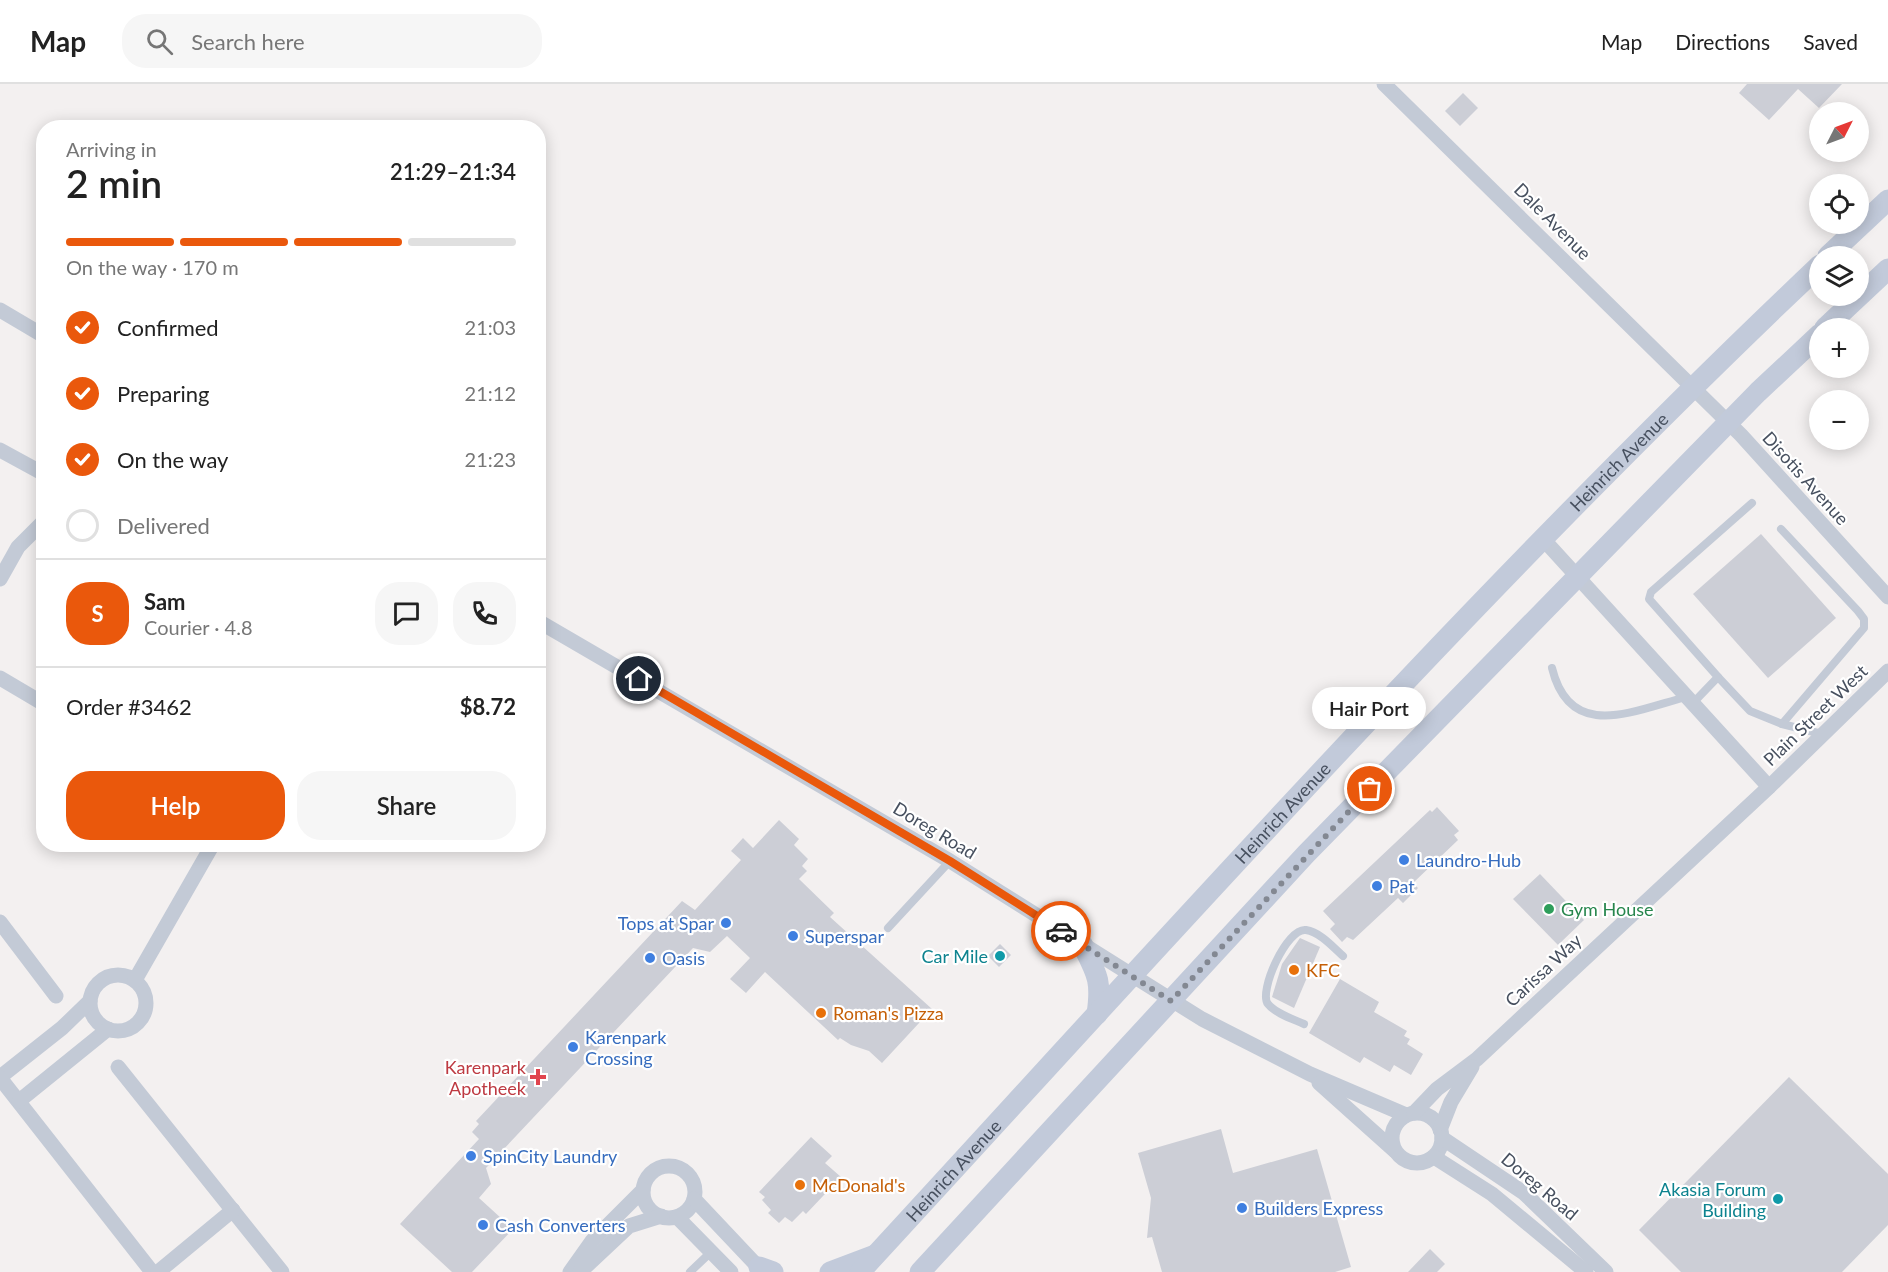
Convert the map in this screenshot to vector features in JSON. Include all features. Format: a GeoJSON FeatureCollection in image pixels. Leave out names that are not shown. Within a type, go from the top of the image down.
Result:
{"type":"FeatureCollection","features":[{"type":"Feature","properties":{"kind":"street","name":"Dale Avenue"},"geometry":{"type":"LineString","coordinates":[[1384,84],[1692,387]]}},
{"type":"Feature","properties":{"kind":"street"},"geometry":{"type":"LineString","coordinates":[[1839,246],[1888,200]]}},
{"type":"Feature","properties":{"kind":"street"},"geometry":{"type":"LineString","coordinates":[[1836,318],[1888,270]]}},
{"type":"Feature","properties":{"kind":"street","name":"Heinrich Avenue"},"geometry":{"type":"LineString","coordinates":[[861,1272],[1324,767],[1692,387],[1809,275]]}},
{"type":"Feature","properties":{"kind":"street"},"geometry":{"type":"LineString","coordinates":[[0,310],[36,331]]}},
{"type":"Feature","properties":{"kind":"street"},"geometry":{"type":"LineString","coordinates":[[921,1272],[1306,854],[1728,423],[1809,345]]}},
{"type":"Feature","properties":{"kind":"street","name":"Disotis Avenue"},"geometry":{"type":"LineString","coordinates":[[1692,387],[1888,597]]}},
{"type":"Feature","properties":{"kind":"street"},"geometry":{"type":"LineString","coordinates":[[0,450],[36,470]]}},
{"type":"Feature","properties":{"kind":"street"},"geometry":{"type":"LineString","coordinates":[[0,579],[18,547],[36,529]]}},
{"type":"Feature","properties":{"kind":"street"},"geometry":{"type":"LineString","coordinates":[[1544,540],[1768,787]]}},
{"type":"Feature","properties":{"kind":"street","name":"Doreg Road"},"geometry":{"type":"LineString","coordinates":[[546,626],[950,861],[1171,1001],[1310,1074],[1410,1114],[1430,1117],[1441,1134],[1524,1193],[1606,1272]]}},
{"type":"Feature","properties":{"kind":"street","name":"Plain Street West"},"geometry":{"type":"LineString","coordinates":[[1768,787],[1888,671]]}},
{"type":"Feature","properties":{"kind":"street"},"geometry":{"type":"LineString","coordinates":[[0,678],[36,699]]}},
{"type":"Feature","properties":{"kind":"street","name":"Carissa Way"},"geometry":{"type":"LineString","coordinates":[[1410,1114],[1437,1089],[1476,1059],[1768,787]]}},
{"type":"Feature","properties":{"kind":"street"},"geometry":{"type":"LineString","coordinates":[[135,980],[208,852]]}},
{"type":"Feature","properties":{"kind":"street"},"geometry":{"type":"LineString","coordinates":[[0,922],[56,996]]}},
{"type":"Feature","properties":{"kind":"street"},"geometry":{"type":"LineString","coordinates":[[1082,944],[1097,974],[1101,988],[1097,1014]]}},
{"type":"Feature","properties":{"kind":"street"},"geometry":{"type":"LineString","coordinates":[[119,975],[135,980],[146,997],[143,1017],[128,1030],[108,1029],[94,1018],[90,1001],[92,992],[103,979],[119,975]]}},
{"type":"Feature","properties":{"kind":"street"},"geometry":{"type":"LineString","coordinates":[[90,1001],[62,1028],[0,1077],[152,1272]]}},
{"type":"Feature","properties":{"kind":"street"},"geometry":{"type":"LineString","coordinates":[[19,1101],[108,1029]]}},
{"type":"Feature","properties":{"kind":"street","name":"Carissa Way"},"geometry":{"type":"LineString","coordinates":[[1441,1134],[1451,1102],[1476,1059]]}},
{"type":"Feature","properties":{"kind":"street"},"geometry":{"type":"LineString","coordinates":[[118,1067],[282,1272]]}},
{"type":"Feature","properties":{"kind":"street","name":"Doreg Road"},"geometry":{"type":"LineString","coordinates":[[1310,1074],[1407,1162],[1415,1164],[1434,1157],[1492,1194],[1586,1272]]}},
{"type":"Feature","properties":{"kind":"street"},"geometry":{"type":"LineString","coordinates":[[1395,1151],[1391,1135],[1394,1127],[1410,1114]]}},
{"type":"Feature","properties":{"kind":"street"},"geometry":{"type":"LineString","coordinates":[[1434,1157],[1441,1134]]}},
{"type":"Feature","properties":{"kind":"street"},"geometry":{"type":"LineString","coordinates":[[570,1272],[592,1241],[643,1190],[645,1182],[656,1169],[673,1166],[682,1169],[693,1181],[694,1199],[691,1207],[677,1217],[661,1216],[629,1226],[580,1272]]}},
{"type":"Feature","properties":{"kind":"street"},"geometry":{"type":"LineString","coordinates":[[643,1190],[648,1206],[661,1216]]}},
{"type":"Feature","properties":{"kind":"street"},"geometry":{"type":"LineString","coordinates":[[694,1199],[765,1270]]}},
{"type":"Feature","properties":{"kind":"street"},"geometry":{"type":"LineString","coordinates":[[158,1272],[233,1210]]}},
{"type":"Feature","properties":{"kind":"street"},"geometry":{"type":"LineString","coordinates":[[677,1217],[731,1272]]}},
{"type":"Feature","properties":{"kind":"street"},"geometry":{"type":"LineString","coordinates":[[931,1272],[942,1248]]}},
{"type":"Feature","properties":{"kind":"street"},"geometry":{"type":"LineString","coordinates":[[830,1272],[877,1254]]}},
{"type":"Feature","properties":{"kind":"lane"},"geometry":{"type":"LineString","coordinates":[[1752,503],[1651,592],[1649,599],[1750,711],[1782,724],[1822,734]]}},
{"type":"Feature","properties":{"kind":"lane"},"geometry":{"type":"LineString","coordinates":[[1781,530],[1864,619],[1864,628],[1782,724]]}},
{"type":"Feature","properties":{"kind":"lane"},"geometry":{"type":"LineString","coordinates":[[1552,668],[1557,686],[1566,700],[1583,714],[1598,716],[1689,700],[1718,678]]}},
{"type":"Feature","properties":{"kind":"lane"},"geometry":{"type":"LineString","coordinates":[[888,928],[950,861]]}},
{"type":"Feature","properties":{"kind":"lane"},"geometry":{"type":"LineString","coordinates":[[1304,1024],[1274,1010],[1266,1002],[1264,993],[1288,938],[1296,931],[1305,929],[1318,934],[1343,956]]}},
{"type":"Feature","properties":{"kind":"lane"},"geometry":{"type":"LineString","coordinates":[[690,1272],[711,1252]]}},
{"type":"Feature","properties":{"kind":"building"},"geometry":{"type":"Polygon","coordinates":[[[1747,84],[1842,84],[1825,102],[1812,102],[1798,89],[1769,120],[1739,93],[1747,84]]]}},
{"type":"Feature","properties":{"kind":"building"},"geometry":{"type":"Polygon","coordinates":[[[1463,93],[1478,108],[1460,126],[1445,111],[1463,93]]]}},
{"type":"Feature","properties":{"kind":"building"},"geometry":{"type":"Polygon","coordinates":[[[1761,534],[1836,618],[1768,678],[1693,594],[1761,534]]]}},
{"type":"Feature","properties":{"kind":"building"},"geometry":{"type":"Polygon","coordinates":[[[1437,807],[1459,831],[1454,835],[1458,840],[1413,883],[1418,888],[1403,903],[1398,898],[1353,940],[1347,937],[1342,942],[1330,929],[1335,924],[1323,911],[1430,810],[1432,812],[1437,807]]]}},
{"type":"Feature","properties":{"kind":"building","name":"Karenpark Crossing"},"geometry":{"type":"Polygon","coordinates":[[[779,820],[799,839],[794,845],[808,859],[802,866],[807,871],[799,879],[834,913],[830,917],[932,1009],[882,1063],[869,1051],[851,1045],[840,1038],[838,1040],[765,972],[746,993],[730,979],[750,958],[727,936],[710,952],[693,948],[486,1168],[491,1184],[479,1198],[513,1229],[472,1272],[452,1272],[400,1224],[479,1139],[472,1132],[479,1124],[476,1121],[682,901],[695,910],[741,860],[731,851],[743,838],[753,848],[779,820]]]}},
{"type":"Feature","properties":{"kind":"building","name":"Gym House"},"geometry":{"type":"Polygon","coordinates":[[[1540,874],[1584,920],[1558,945],[1513,899],[1540,874]]]}},
{"type":"Feature","properties":{"kind":"building","name":"KFC"},"geometry":{"type":"Polygon","coordinates":[[[1300,938],[1320,947],[1294,1008],[1272,997],[1282,964],[1300,938]]]}},
{"type":"Feature","properties":{"kind":"building","name":"Car Mile"},"geometry":{"type":"Polygon","coordinates":[[[1000,944],[1011,955],[999,967],[988,956],[1000,944]]]}},
{"type":"Feature","properties":{"kind":"building"},"geometry":{"type":"Polygon","coordinates":[[[1340,979],[1379,1002],[1374,1012],[1407,1031],[1404,1036],[1410,1039],[1407,1044],[1423,1054],[1411,1075],[1394,1065],[1390,1072],[1364,1057],[1360,1063],[1309,1033],[1340,979]]]}},
{"type":"Feature","properties":{"kind":"building","name":"Akasia Forum Building"},"geometry":{"type":"Polygon","coordinates":[[[1789,1077],[1888,1174],[1888,1225],[1842,1272],[1681,1272],[1639,1230],[1789,1077]]]}},
{"type":"Feature","properties":{"kind":"building","name":"Builders Express"},"geometry":{"type":"Polygon","coordinates":[[[1221,1129],[1233,1173],[1317,1149],[1351,1267],[1335,1272],[1162,1272],[1152,1237],[1147,1238],[1151,1198],[1138,1153],[1221,1129]]]}},
{"type":"Feature","properties":{"kind":"building","name":"McDonald's"},"geometry":{"type":"Polygon","coordinates":[[[811,1137],[832,1156],[825,1163],[841,1177],[806,1214],[803,1211],[792,1222],[785,1217],[779,1223],[768,1213],[771,1210],[762,1200],[765,1197],[759,1192],[811,1137]]]}},
{"type":"Feature","properties":{"kind":"building"},"geometry":{"type":"Polygon","coordinates":[[[1430,1249],[1445,1264],[1437,1272],[1408,1272],[1430,1249]]]}},
{"type":"Feature","properties":{"kind":"way so far"},"geometry":{"type":"LineString","coordinates":[[1061,931],[1171,1001],[1210,956],[1370,789]]}},
{"type":"Feature","properties":{"kind":"place","name":"Hair Port"},"geometry":{"type":"Point","coordinates":[1370,789]}},
{"type":"Feature","properties":{"kind":"place","name":"Laundro-Hub"},"geometry":{"type":"Point","coordinates":[1404,860]}},
{"type":"Feature","properties":{"kind":"place","name":"Pat"},"geometry":{"type":"Point","coordinates":[1377,886]}},
{"type":"Feature","properties":{"kind":"place","name":"Gym House"},"geometry":{"type":"Point","coordinates":[1549,909]}},
{"type":"Feature","properties":{"kind":"place","name":"Tops at Spar"},"geometry":{"type":"Point","coordinates":[726,923]}},
{"type":"Feature","properties":{"kind":"place","name":"Superspar"},"geometry":{"type":"Point","coordinates":[793,936]}},
{"type":"Feature","properties":{"kind":"place","name":"Car Mile"},"geometry":{"type":"Point","coordinates":[1000,956]}},
{"type":"Feature","properties":{"kind":"place","name":"Oasis"},"geometry":{"type":"Point","coordinates":[650,958]}},
{"type":"Feature","properties":{"kind":"place","name":"KFC"},"geometry":{"type":"Point","coordinates":[1294,970]}},
{"type":"Feature","properties":{"kind":"place","name":"Roman's Pizza"},"geometry":{"type":"Point","coordinates":[821,1013]}},
{"type":"Feature","properties":{"kind":"place","name":"Karenpark Crossing"},"geometry":{"type":"Point","coordinates":[573,1047]}},
{"type":"Feature","properties":{"kind":"place","name":"Karenpark Apotheek"},"geometry":{"type":"Point","coordinates":[538,1077]}},
{"type":"Feature","properties":{"kind":"place","name":"SpinCity Laundry"},"geometry":{"type":"Point","coordinates":[471,1156]}},
{"type":"Feature","properties":{"kind":"place","name":"McDonald's"},"geometry":{"type":"Point","coordinates":[800,1185]}},
{"type":"Feature","properties":{"kind":"place","name":"Akasia Forum Building"},"geometry":{"type":"Point","coordinates":[1778,1199]}},
{"type":"Feature","properties":{"kind":"place","name":"Builders Express"},"geometry":{"type":"Point","coordinates":[1242,1208]}},
{"type":"Feature","properties":{"kind":"place","name":"Cash Converters"},"geometry":{"type":"Point","coordinates":[483,1225]}},
{"type":"Feature","properties":{"kind":"route"},"geometry":{"type":"LineString","coordinates":[[639,679],[801,772],[950,861],[1061,931]]}}]}
